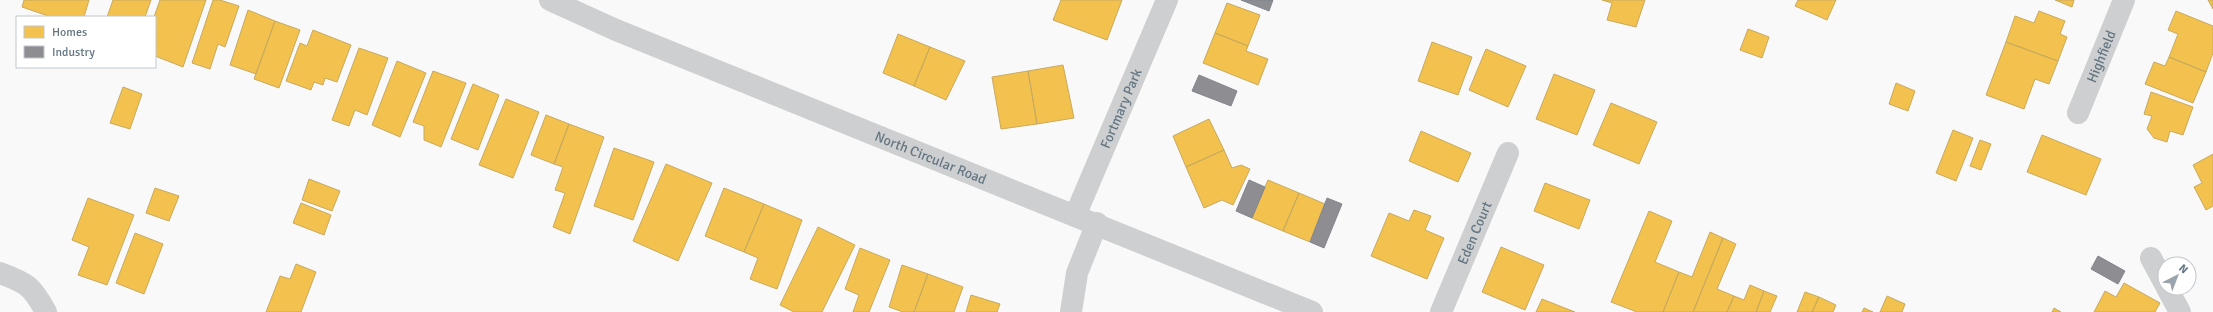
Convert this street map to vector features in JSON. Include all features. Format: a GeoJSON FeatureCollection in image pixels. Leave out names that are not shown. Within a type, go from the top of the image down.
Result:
{"type":"FeatureCollection","features":[{"type":"Feature","properties":{"kind":"street","name":"North Circular Road"},"geometry":{"type":"LineString","coordinates":[[550,0],[616,30],[1075,216],[1097,223],[1312,312]]}},
{"type":"Feature","properties":{"kind":"street","name":"Fortmary Park"},"geometry":{"type":"LineString","coordinates":[[1075,216],[1167,0]]}},
{"type":"Feature","properties":{"kind":"street","name":"Highfield"},"geometry":{"type":"LineString","coordinates":[[2078,113],[2124,0]]}},
{"type":"Feature","properties":{"kind":"street","name":"Eden Court"},"geometry":{"type":"LineString","coordinates":[[1441,312],[1508,153]]}},
{"type":"Feature","properties":{"kind":"street"},"geometry":{"type":"LineString","coordinates":[[1070,312],[1077,273],[1097,223]]}},
{"type":"Feature","properties":{"kind":"street"},"geometry":{"type":"LineString","coordinates":[[2152,258],[2157,268]]}},
{"type":"Feature","properties":{"kind":"street"},"geometry":{"type":"LineString","coordinates":[[0,273],[20,280],[35,291],[46,312]]}},
{"type":"Feature","properties":{"kind":"street"},"geometry":{"type":"LineString","coordinates":[[2171,296],[2180,312]]}},
{"type":"Feature","properties":{"kind":"building: Homes"},"geometry":{"type":"Polygon","coordinates":[[[24,0],[89,0],[84,16],[48,16],[22,7],[24,0]]]}},
{"type":"Feature","properties":{"kind":"building: Homes"},"geometry":{"type":"Polygon","coordinates":[[[113,0],[151,0],[145,16],[107,16],[113,0]]]}},
{"type":"Feature","properties":{"kind":"building: Homes"},"geometry":{"type":"Polygon","coordinates":[[[160,0],[206,0],[183,67],[156,56],[156,16],[154,16],[160,0]]]}},
{"type":"Feature","properties":{"kind":"building: Homes"},"geometry":{"type":"Polygon","coordinates":[[[213,0],[220,0],[239,6],[225,47],[218,44],[210,69],[192,63],[213,0]]]}},
{"type":"Feature","properties":{"kind":"building: Homes"},"geometry":{"type":"Polygon","coordinates":[[[1061,0],[1122,0],[1107,40],[1053,20],[1061,0]]]}},
{"type":"Feature","properties":{"kind":"building: Homes"},"geometry":{"type":"Polygon","coordinates":[[[1602,0],[1645,0],[1636,27],[1607,20],[1612,3],[1602,0]]]}},
{"type":"Feature","properties":{"kind":"building: Homes"},"geometry":{"type":"Polygon","coordinates":[[[1798,0],[1836,0],[1827,20],[1795,6],[1798,0]]]}},
{"type":"Feature","properties":{"kind":"building: Homes"},"geometry":{"type":"Polygon","coordinates":[[[2055,0],[2074,0],[2072,7],[2055,0]]]}},
{"type":"Feature","properties":{"kind":"building: Homes"},"geometry":{"type":"Polygon","coordinates":[[[2208,0],[2213,0],[2213,9],[2208,0]]]}},
{"type":"Feature","properties":{"kind":"building: Homes"},"geometry":{"type":"Polygon","coordinates":[[[1227,3],[1260,15],[1248,46],[1215,33],[1227,3]]]}},
{"type":"Feature","properties":{"kind":"building: Homes"},"geometry":{"type":"Polygon","coordinates":[[[248,10],[275,21],[256,74],[230,65],[248,10]]]}},
{"type":"Feature","properties":{"kind":"building: Homes"},"geometry":{"type":"Polygon","coordinates":[[[2039,11],[2065,21],[2060,34],[2067,37],[2058,61],[2006,42],[2015,16],[2034,23],[2039,11]]]}},
{"type":"Feature","properties":{"kind":"building: Homes"},"geometry":{"type":"Polygon","coordinates":[[[2176,11],[2213,26],[2213,53],[2206,72],[2169,57],[2178,34],[2168,30],[2176,11]]]}},
{"type":"Feature","properties":{"kind":"building: Homes"},"geometry":{"type":"Polygon","coordinates":[[[275,21],[300,30],[279,88],[254,79],[275,21]]]}},
{"type":"Feature","properties":{"kind":"building: Homes"},"geometry":{"type":"Polygon","coordinates":[[[1748,29],[1769,37],[1762,58],[1740,50],[1748,29]]]}},
{"type":"Feature","properties":{"kind":"building: Homes"},"geometry":{"type":"Polygon","coordinates":[[[313,30],[351,45],[337,82],[325,78],[323,85],[314,82],[311,90],[286,81],[300,43],[307,46],[313,30]]]}},
{"type":"Feature","properties":{"kind":"building: Homes"},"geometry":{"type":"Polygon","coordinates":[[[1215,33],[1248,46],[1246,51],[1268,59],[1258,85],[1203,63],[1215,33]]]}},
{"type":"Feature","properties":{"kind":"building: Homes"},"geometry":{"type":"Polygon","coordinates":[[[898,34],[930,47],[914,86],[883,73],[898,34]]]}},
{"type":"Feature","properties":{"kind":"building: Homes"},"geometry":{"type":"Polygon","coordinates":[[[1432,42],[1472,57],[1458,95],[1418,81],[1432,42]]]}},
{"type":"Feature","properties":{"kind":"building: Homes"},"geometry":{"type":"Polygon","coordinates":[[[2006,42],[2058,61],[2049,84],[2035,79],[2024,109],[1986,95],[2006,42]]]}},
{"type":"Feature","properties":{"kind":"building: Homes"},"geometry":{"type":"Polygon","coordinates":[[[930,47],[965,61],[946,100],[914,86],[930,47]]]}},
{"type":"Feature","properties":{"kind":"building: Homes"},"geometry":{"type":"Polygon","coordinates":[[[359,48],[388,58],[367,115],[355,110],[349,126],[332,120],[359,48]]]}},
{"type":"Feature","properties":{"kind":"building: Homes"},"geometry":{"type":"Polygon","coordinates":[[[1486,49],[1526,66],[1508,107],[1469,90],[1486,49]]]}},
{"type":"Feature","properties":{"kind":"building: Homes"},"geometry":{"type":"Polygon","coordinates":[[[2169,57],[2206,72],[2193,103],[2145,84],[2154,62],[2165,66],[2169,57]]]}},
{"type":"Feature","properties":{"kind":"building: Homes"},"geometry":{"type":"Polygon","coordinates":[[[397,61],[426,73],[400,137],[372,125],[397,61]]]}},
{"type":"Feature","properties":{"kind":"building: Homes"},"geometry":{"type":"Polygon","coordinates":[[[1063,65],[1074,118],[1037,124],[1028,71],[1063,65]]]}},
{"type":"Feature","properties":{"kind":"building: Homes"},"geometry":{"type":"Polygon","coordinates":[[[433,71],[466,83],[441,147],[424,140],[424,126],[413,122],[433,71]]]}},
{"type":"Feature","properties":{"kind":"building: Homes"},"geometry":{"type":"Polygon","coordinates":[[[1028,71],[1037,124],[1001,129],[992,77],[1028,71]]]}},
{"type":"Feature","properties":{"kind":"building: Homes"},"geometry":{"type":"Polygon","coordinates":[[[1554,74],[1595,90],[1577,135],[1536,119],[1554,74]]]}},
{"type":"Feature","properties":{"kind":"building: Homes"},"geometry":{"type":"Polygon","coordinates":[[[1896,83],[1915,91],[1908,111],[1889,104],[1896,83]]]}},
{"type":"Feature","properties":{"kind":"building: Homes"},"geometry":{"type":"Polygon","coordinates":[[[473,84],[499,95],[478,150],[451,139],[473,84]]]}},
{"type":"Feature","properties":{"kind":"building: Homes"},"geometry":{"type":"Polygon","coordinates":[[[123,87],[142,94],[130,129],[110,123],[123,87]]]}},
{"type":"Feature","properties":{"kind":"building: Homes"},"geometry":{"type":"Polygon","coordinates":[[[2151,92],[2193,107],[2183,135],[2170,131],[2167,142],[2154,138],[2147,129],[2152,116],[2144,114],[2151,92]]]}},
{"type":"Feature","properties":{"kind":"building: Homes"},"geometry":{"type":"Polygon","coordinates":[[[506,99],[539,112],[513,178],[479,165],[506,99]]]}},
{"type":"Feature","properties":{"kind":"building: Homes"},"geometry":{"type":"Polygon","coordinates":[[[1611,103],[1657,122],[1639,164],[1593,145],[1611,103]]]}},
{"type":"Feature","properties":{"kind":"building: Homes"},"geometry":{"type":"Polygon","coordinates":[[[546,115],[569,124],[554,164],[531,155],[546,115]]]}},
{"type":"Feature","properties":{"kind":"building: Homes"},"geometry":{"type":"Polygon","coordinates":[[[1209,119],[1224,150],[1186,167],[1173,136],[1209,119]]]}},
{"type":"Feature","properties":{"kind":"building: Homes"},"geometry":{"type":"Polygon","coordinates":[[[569,124],[604,137],[570,234],[553,227],[565,193],[555,190],[563,167],[554,164],[569,124]]]}},
{"type":"Feature","properties":{"kind":"building: Homes"},"geometry":{"type":"Polygon","coordinates":[[[1953,130],[1973,138],[1956,181],[1936,173],[1953,130]]]}},
{"type":"Feature","properties":{"kind":"building: Homes"},"geometry":{"type":"Polygon","coordinates":[[[1421,131],[1471,153],[1458,182],[1409,161],[1421,131]]]}},
{"type":"Feature","properties":{"kind":"building: Homes"},"geometry":{"type":"Polygon","coordinates":[[[2042,135],[2101,159],[2086,195],[2027,172],[2042,135]]]}},
{"type":"Feature","properties":{"kind":"building: Homes"},"geometry":{"type":"Polygon","coordinates":[[[1980,140],[1991,144],[1981,170],[1970,166],[1980,140]]]}},
{"type":"Feature","properties":{"kind":"building: Homes"},"geometry":{"type":"Polygon","coordinates":[[[614,148],[654,162],[633,220],[594,206],[614,148]]]}},
{"type":"Feature","properties":{"kind":"building: Homes"},"geometry":{"type":"Polygon","coordinates":[[[1224,150],[1232,168],[1241,165],[1250,169],[1233,205],[1222,200],[1204,208],[1186,167],[1224,150]]]}},
{"type":"Feature","properties":{"kind":"building: Homes"},"geometry":{"type":"Polygon","coordinates":[[[2213,154],[2213,206],[2206,210],[2194,187],[2202,183],[2193,165],[2213,154]]]}},
{"type":"Feature","properties":{"kind":"building: Homes"},"geometry":{"type":"Polygon","coordinates":[[[666,164],[712,183],[678,261],[633,241],[666,164]]]}},
{"type":"Feature","properties":{"kind":"building: Homes"},"geometry":{"type":"Polygon","coordinates":[[[309,179],[340,191],[332,211],[302,200],[309,179]]]}},
{"type":"Feature","properties":{"kind":"building: Homes"},"geometry":{"type":"Polygon","coordinates":[[[1268,180],[1299,193],[1283,231],[1252,218],[1268,180]]]}},
{"type":"Feature","properties":{"kind":"building: Homes"},"geometry":{"type":"Polygon","coordinates":[[[1545,183],[1590,200],[1579,229],[1534,211],[1545,183]]]}},
{"type":"Feature","properties":{"kind":"building: Homes"},"geometry":{"type":"Polygon","coordinates":[[[155,188],[179,196],[169,221],[146,213],[155,188]]]}},
{"type":"Feature","properties":{"kind":"building: Homes"},"geometry":{"type":"Polygon","coordinates":[[[724,188],[764,204],[744,252],[705,236],[724,188]]]}},
{"type":"Feature","properties":{"kind":"building: Homes"},"geometry":{"type":"Polygon","coordinates":[[[1299,193],[1325,204],[1310,242],[1283,231],[1299,193]]]}},
{"type":"Feature","properties":{"kind":"building: Homes"},"geometry":{"type":"Polygon","coordinates":[[[88,198],[134,215],[107,285],[78,275],[89,247],[72,240],[88,198]]]}},
{"type":"Feature","properties":{"kind":"building: Homes"},"geometry":{"type":"Polygon","coordinates":[[[301,203],[331,215],[324,235],[293,223],[301,203]]]}},
{"type":"Feature","properties":{"kind":"building: Homes"},"geometry":{"type":"Polygon","coordinates":[[[764,204],[802,220],[777,289],[750,279],[758,258],[744,252],[764,204]]]}},
{"type":"Feature","properties":{"kind":"building: Homes"},"geometry":{"type":"Polygon","coordinates":[[[1414,210],[1431,216],[1425,230],[1444,238],[1427,279],[1371,256],[1389,213],[1409,221],[1414,210]]]}},
{"type":"Feature","properties":{"kind":"building: Homes"},"geometry":{"type":"Polygon","coordinates":[[[1649,211],[1672,221],[1655,262],[1679,272],[1663,312],[1637,312],[1611,302],[1649,211]]]}},
{"type":"Feature","properties":{"kind":"building: Homes"},"geometry":{"type":"Polygon","coordinates":[[[818,227],[855,245],[822,312],[794,312],[780,305],[818,227]]]}},
{"type":"Feature","properties":{"kind":"building: Homes"},"geometry":{"type":"Polygon","coordinates":[[[1710,232],[1723,238],[1693,312],[1663,312],[1679,272],[1692,277],[1710,232]]]}},
{"type":"Feature","properties":{"kind":"building: Homes"},"geometry":{"type":"Polygon","coordinates":[[[135,233],[163,244],[144,294],[116,283],[135,233]]]}},
{"type":"Feature","properties":{"kind":"building: Homes"},"geometry":{"type":"Polygon","coordinates":[[[1723,238],[1736,244],[1717,289],[1734,296],[1727,312],[1693,312],[1723,238]]]}},
{"type":"Feature","properties":{"kind":"building: Homes"},"geometry":{"type":"Polygon","coordinates":[[[1501,247],[1544,265],[1525,310],[1482,292],[1501,247]]]}},
{"type":"Feature","properties":{"kind":"building: Homes"},"geometry":{"type":"Polygon","coordinates":[[[860,248],[890,260],[869,312],[853,312],[859,295],[845,289],[860,248]]]}},
{"type":"Feature","properties":{"kind":"building: Homes"},"geometry":{"type":"Polygon","coordinates":[[[296,264],[316,272],[301,312],[266,312],[280,276],[290,279],[296,264]]]}},
{"type":"Feature","properties":{"kind":"building: Homes"},"geometry":{"type":"Polygon","coordinates":[[[902,265],[928,274],[914,312],[903,312],[889,307],[902,265]]]}},
{"type":"Feature","properties":{"kind":"building: Homes"},"geometry":{"type":"Polygon","coordinates":[[[928,274],[963,287],[954,312],[914,312],[928,274]]]}},
{"type":"Feature","properties":{"kind":"building: Homes"},"geometry":{"type":"Polygon","coordinates":[[[2124,283],[2160,303],[2155,312],[2094,312],[2105,291],[2116,297],[2124,283]]]}},
{"type":"Feature","properties":{"kind":"building: Homes"},"geometry":{"type":"Polygon","coordinates":[[[1750,285],[1764,291],[1756,312],[1727,312],[1734,296],[1744,300],[1750,285]]]}},
{"type":"Feature","properties":{"kind":"building: Homes"},"geometry":{"type":"Polygon","coordinates":[[[1764,291],[1777,296],[1770,312],[1756,312],[1764,291]]]}},
{"type":"Feature","properties":{"kind":"building: Homes"},"geometry":{"type":"Polygon","coordinates":[[[1805,292],[1819,297],[1812,312],[1797,312],[1805,292]]]}},
{"type":"Feature","properties":{"kind":"building: Homes"},"geometry":{"type":"Polygon","coordinates":[[[971,295],[1000,304],[997,312],[966,312],[971,295]]]}},
{"type":"Feature","properties":{"kind":"building: Homes"},"geometry":{"type":"Polygon","coordinates":[[[1887,296],[1905,304],[1902,312],[1880,312],[1887,296]]]}},
{"type":"Feature","properties":{"kind":"building: Homes"},"geometry":{"type":"Polygon","coordinates":[[[1819,297],[1836,305],[1833,312],[1812,312],[1819,297]]]}},
{"type":"Feature","properties":{"kind":"building: Homes"},"geometry":{"type":"Polygon","coordinates":[[[1542,299],[1575,312],[1536,312],[1542,299]]]}},
{"type":"Feature","properties":{"kind":"building: Homes"},"geometry":{"type":"Polygon","coordinates":[[[1864,308],[1873,312],[1862,312],[1864,308]]]}},
{"type":"Feature","properties":{"kind":"building: Homes"},"geometry":{"type":"Polygon","coordinates":[[[2054,308],[2061,312],[2052,312],[2054,308]]]}},
{"type":"Feature","properties":{"kind":"building: Industry"},"geometry":{"type":"Polygon","coordinates":[[[1241,0],[1273,0],[1269,11],[1241,0]]]}},
{"type":"Feature","properties":{"kind":"building: Industry"},"geometry":{"type":"Polygon","coordinates":[[[1199,75],[1237,91],[1231,106],[1192,91],[1199,75]]]}},
{"type":"Feature","properties":{"kind":"building: Industry"},"geometry":{"type":"Polygon","coordinates":[[[1249,180],[1265,187],[1252,218],[1236,211],[1249,180]]]}},
{"type":"Feature","properties":{"kind":"building: Industry"},"geometry":{"type":"Polygon","coordinates":[[[1327,198],[1342,204],[1324,248],[1310,242],[1327,198]]]}},
{"type":"Feature","properties":{"kind":"building: Industry"},"geometry":{"type":"Polygon","coordinates":[[[2098,256],[2125,271],[2118,284],[2091,269],[2098,256]]]}}]}
